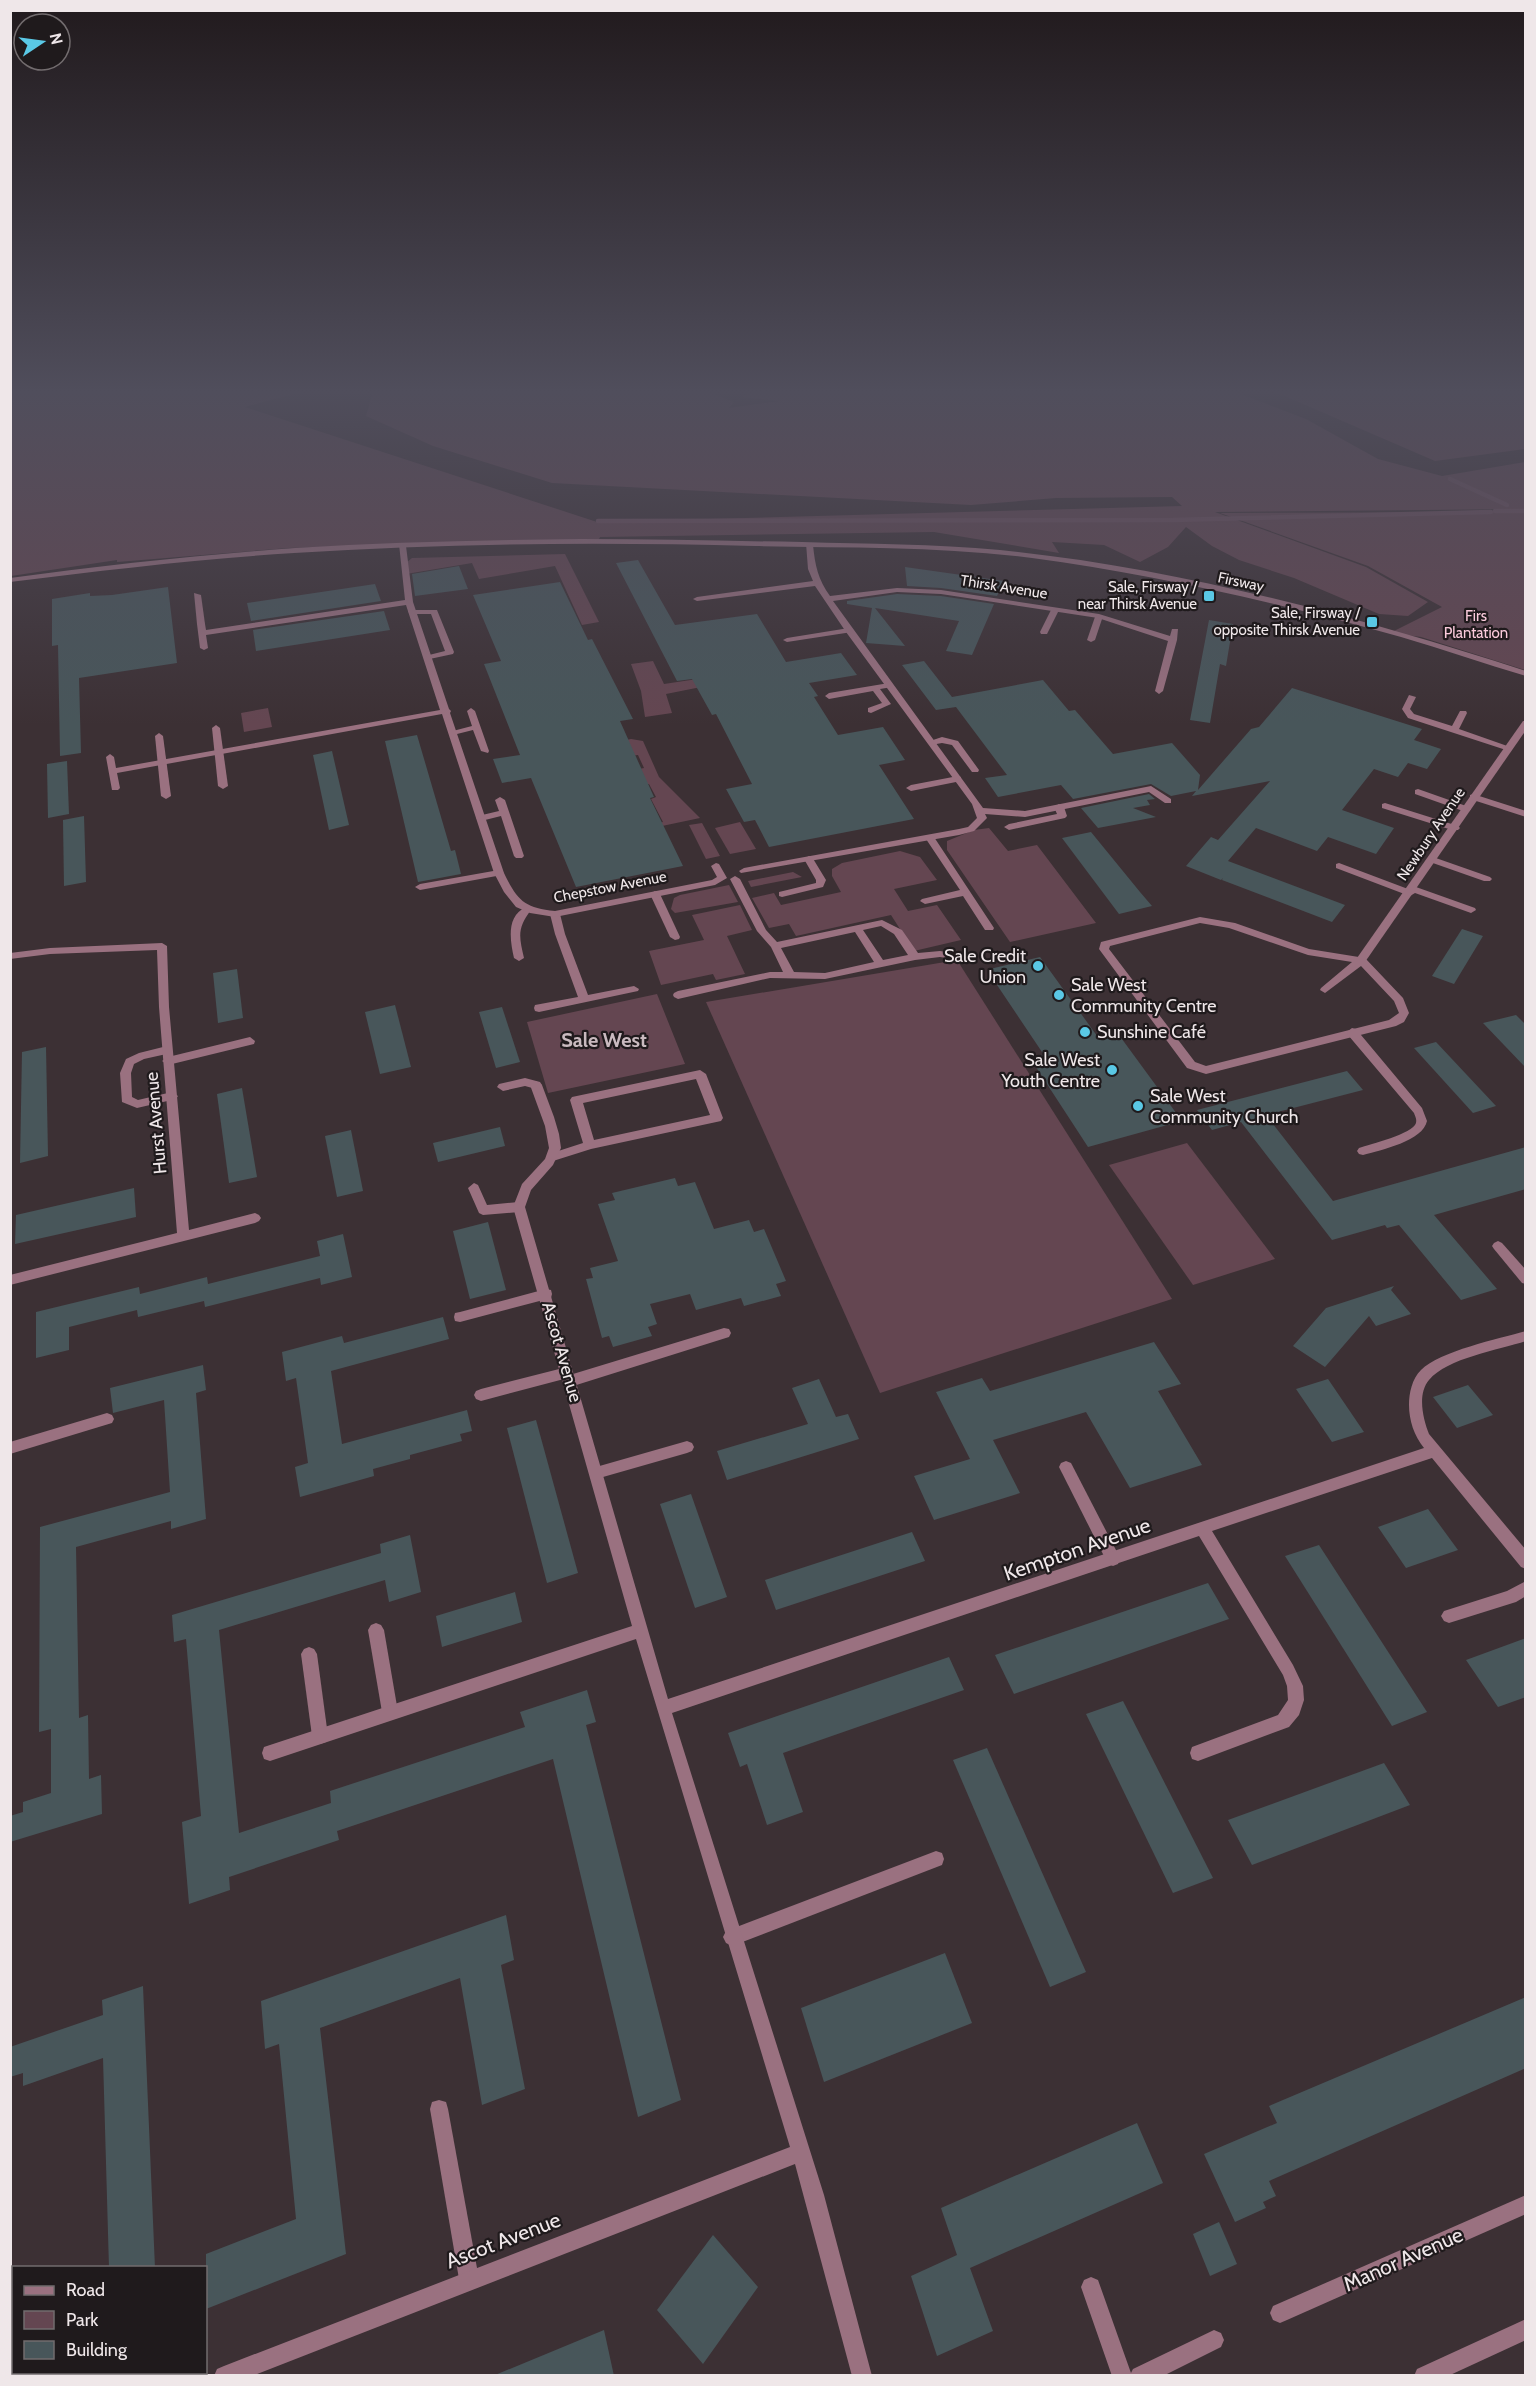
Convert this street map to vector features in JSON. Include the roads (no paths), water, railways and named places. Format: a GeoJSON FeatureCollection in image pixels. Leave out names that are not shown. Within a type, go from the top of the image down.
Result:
{"type":"FeatureCollection","features":[{"type":"Feature","properties":{"kind":"street","name":"Firsway"},"geometry":{"type":"LineString","coordinates":[[10,580],[185,560],[402,546],[603,541],[974,551],[1027,556],[1118,570],[1318,613],[1414,639],[1526,674]]}},
{"type":"Feature","properties":{"kind":"street"},"geometry":{"type":"LineString","coordinates":[[744,871],[931,838],[971,829],[982,818],[981,811],[817,583],[812,569],[809,545]]}},
{"type":"Feature","properties":{"kind":"street"},"geometry":{"type":"LineString","coordinates":[[402,546],[404,575],[411,607],[499,873],[509,894],[526,910],[516,922],[514,933],[519,958]]}},
{"type":"Feature","properties":{"kind":"street"},"geometry":{"type":"LineString","coordinates":[[697,599],[817,583]]}},
{"type":"Feature","properties":{"kind":"street","name":"Thirsk Avenue"},"geometry":{"type":"LineString","coordinates":[[828,599],[887,591],[924,590],[1100,616],[1174,635],[1159,691]]}},
{"type":"Feature","properties":{"kind":"street"},"geometry":{"type":"LineString","coordinates":[[197,595],[204,648]]}},
{"type":"Feature","properties":{"kind":"street"},"geometry":{"type":"LineString","coordinates":[[202,633],[411,607],[430,611],[438,616],[450,652],[428,658]]}},
{"type":"Feature","properties":{"kind":"street"},"geometry":{"type":"LineString","coordinates":[[1044,632],[1054,610]]}},
{"type":"Feature","properties":{"kind":"street"},"geometry":{"type":"LineString","coordinates":[[1091,640],[1100,616]]}},
{"type":"Feature","properties":{"kind":"street"},"geometry":{"type":"LineString","coordinates":[[787,640],[849,630]]}},
{"type":"Feature","properties":{"kind":"street"},"geometry":{"type":"LineString","coordinates":[[829,696],[889,685]]}},
{"type":"Feature","properties":{"kind":"street"},"geometry":{"type":"LineString","coordinates":[[871,710],[887,704],[875,688]]}},
{"type":"Feature","properties":{"kind":"street"},"geometry":{"type":"LineString","coordinates":[[1412,697],[1406,709],[1411,716],[1509,748]]}},
{"type":"Feature","properties":{"kind":"street"},"geometry":{"type":"LineString","coordinates":[[112,771],[447,711]]}},
{"type":"Feature","properties":{"kind":"street"},"geometry":{"type":"LineString","coordinates":[[471,711],[485,751]]}},
{"type":"Feature","properties":{"kind":"street"},"geometry":{"type":"LineString","coordinates":[[1454,730],[1462,713]]}},
{"type":"Feature","properties":{"kind":"street","name":"Newbury Avenue"},"geometry":{"type":"LineString","coordinates":[[1325,990],[1362,960],[1526,723]]}},
{"type":"Feature","properties":{"kind":"street"},"geometry":{"type":"LineString","coordinates":[[453,732],[477,727]]}},
{"type":"Feature","properties":{"kind":"street"},"geometry":{"type":"LineString","coordinates":[[216,728],[223,786]]}},
{"type":"Feature","properties":{"kind":"street"},"geometry":{"type":"LineString","coordinates":[[159,736],[166,796]]}},
{"type":"Feature","properties":{"kind":"street"},"geometry":{"type":"LineString","coordinates":[[931,742],[942,740],[955,743],[975,770]]}},
{"type":"Feature","properties":{"kind":"street"},"geometry":{"type":"LineString","coordinates":[[110,757],[115,788]]}},
{"type":"Feature","properties":{"kind":"street"},"geometry":{"type":"LineString","coordinates":[[911,788],[958,779]]}},
{"type":"Feature","properties":{"kind":"street"},"geometry":{"type":"LineString","coordinates":[[981,811],[1025,814],[1151,789],[1168,801]]}},
{"type":"Feature","properties":{"kind":"street"},"geometry":{"type":"LineString","coordinates":[[1418,792],[1466,809]]}},
{"type":"Feature","properties":{"kind":"street"},"geometry":{"type":"LineString","coordinates":[[1473,797],[1526,814]]}},
{"type":"Feature","properties":{"kind":"street"},"geometry":{"type":"LineString","coordinates":[[500,800],[519,856]]}},
{"type":"Feature","properties":{"kind":"street"},"geometry":{"type":"LineString","coordinates":[[1385,806],[1455,828]]}},
{"type":"Feature","properties":{"kind":"street"},"geometry":{"type":"LineString","coordinates":[[1009,826],[1062,816],[1059,807]]}},
{"type":"Feature","properties":{"kind":"street"},"geometry":{"type":"LineString","coordinates":[[481,818],[504,813]]}},
{"type":"Feature","properties":{"kind":"street"},"geometry":{"type":"LineString","coordinates":[[931,838],[989,928]]}},
{"type":"Feature","properties":{"kind":"street"},"geometry":{"type":"LineString","coordinates":[[782,894],[820,885],[821,880],[809,859]]}},
{"type":"Feature","properties":{"kind":"street"},"geometry":{"type":"LineString","coordinates":[[1433,860],[1487,879]]}},
{"type":"Feature","properties":{"kind":"street","name":"Chepstow Avenue"},"geometry":{"type":"LineString","coordinates":[[526,910],[555,914],[715,882],[722,878],[716,866]]}},
{"type":"Feature","properties":{"kind":"street"},"geometry":{"type":"LineString","coordinates":[[1339,866],[1471,910]]}},
{"type":"Feature","properties":{"kind":"street"},"geometry":{"type":"LineString","coordinates":[[420,887],[499,873]]}},
{"type":"Feature","properties":{"kind":"street"},"geometry":{"type":"LineString","coordinates":[[735,879],[762,931],[775,946],[790,975]]}},
{"type":"Feature","properties":{"kind":"street"},"geometry":{"type":"LineString","coordinates":[[926,901],[966,892]]}},
{"type":"Feature","properties":{"kind":"street"},"geometry":{"type":"LineString","coordinates":[[655,894],[675,937]]}},
{"type":"Feature","properties":{"kind":"street"},"geometry":{"type":"LineString","coordinates":[[555,914],[584,999]]}},
{"type":"Feature","properties":{"kind":"street"},"geometry":{"type":"LineString","coordinates":[[1207,920],[1231,925],[1308,952],[1362,960],[1399,1000],[1404,1013],[1400,1019],[1392,1023],[1206,1070],[1191,1065],[1104,949],[1105,944],[1207,920]]}},
{"type":"Feature","properties":{"kind":"street"},"geometry":{"type":"LineString","coordinates":[[775,946],[882,923],[890,925],[898,932],[915,957]]}},
{"type":"Feature","properties":{"kind":"street"},"geometry":{"type":"LineString","coordinates":[[857,928],[880,964]]}},
{"type":"Feature","properties":{"kind":"street","name":"Hurst Avenue"},"geometry":{"type":"LineString","coordinates":[[10,956],[50,951],[162,946],[164,1007],[183,1236]]}},
{"type":"Feature","properties":{"kind":"street"},"geometry":{"type":"LineString","coordinates":[[678,995],[763,976],[825,976],[915,957],[940,954],[954,956]]}},
{"type":"Feature","properties":{"kind":"street"},"geometry":{"type":"LineString","coordinates":[[539,1008],[634,989]]}},
{"type":"Feature","properties":{"kind":"street"},"geometry":{"type":"LineString","coordinates":[[1352,1032],[1422,1120],[1421,1126],[1414,1133],[1363,1151]]}},
{"type":"Feature","properties":{"kind":"street"},"geometry":{"type":"LineString","coordinates":[[172,1096],[137,1104],[126,1099],[124,1069],[126,1063],[131,1059],[250,1041]]}},
{"type":"Feature","properties":{"kind":"street"},"geometry":{"type":"LineString","coordinates":[[474,1188],[483,1210],[519,1207],[525,1185],[553,1157],[590,1145],[717,1118],[700,1074],[576,1100],[590,1145]]}},
{"type":"Feature","properties":{"kind":"street"},"geometry":{"type":"LineString","coordinates":[[503,1087],[525,1082],[536,1085],[554,1137],[556,1146],[553,1157]]}},
{"type":"Feature","properties":{"kind":"street","name":"Ascot Avenue"},"geometry":{"type":"LineString","coordinates":[[519,1207],[546,1294],[663,1708],[800,2152],[862,2376]]}},
{"type":"Feature","properties":{"kind":"street"},"geometry":{"type":"LineString","coordinates":[[10,1280],[255,1218]]}},
{"type":"Feature","properties":{"kind":"street"},"geometry":{"type":"LineString","coordinates":[[1498,1246],[1526,1279]]}},
{"type":"Feature","properties":{"kind":"street"},"geometry":{"type":"LineString","coordinates":[[460,1317],[546,1294]]}},
{"type":"Feature","properties":{"kind":"street"},"geometry":{"type":"LineString","coordinates":[[481,1395],[568,1377],[724,1333]]}},
{"type":"Feature","properties":{"kind":"street"},"geometry":{"type":"LineString","coordinates":[[1526,1336],[1431,1369],[1420,1382],[1415,1398],[1418,1426],[1434,1451],[1526,1562]]}},
{"type":"Feature","properties":{"kind":"street"},"geometry":{"type":"LineString","coordinates":[[10,1448],[107,1419]]}},
{"type":"Feature","properties":{"kind":"street"},"geometry":{"type":"LineString","coordinates":[[596,1473],[687,1446]]}},
{"type":"Feature","properties":{"kind":"street","name":"Kempton Avenue"},"geometry":{"type":"LineString","coordinates":[[663,1708],[1434,1451]]}},
{"type":"Feature","properties":{"kind":"street"},"geometry":{"type":"LineString","coordinates":[[1066,1467],[1113,1559]]}},
{"type":"Feature","properties":{"kind":"street"},"geometry":{"type":"LineString","coordinates":[[1198,1753],[1283,1720],[1293,1709],[1296,1700],[1295,1686],[1288,1670],[1203,1529]]}},
{"type":"Feature","properties":{"kind":"street"},"geometry":{"type":"LineString","coordinates":[[1449,1616],[1511,1597],[1526,1588]]}},
{"type":"Feature","properties":{"kind":"street"},"geometry":{"type":"LineString","coordinates":[[376,1630],[390,1712]]}},
{"type":"Feature","properties":{"kind":"street"},"geometry":{"type":"LineString","coordinates":[[270,1753],[641,1630]]}},
{"type":"Feature","properties":{"kind":"street"},"geometry":{"type":"LineString","coordinates":[[309,1654],[320,1736]]}},
{"type":"Feature","properties":{"kind":"street"},"geometry":{"type":"LineString","coordinates":[[732,1937],[936,1859]]}},
{"type":"Feature","properties":{"kind":"street"},"geometry":{"type":"LineString","coordinates":[[439,2109],[469,2279]]}},
{"type":"Feature","properties":{"kind":"street","name":"Ascot Avenue"},"geometry":{"type":"LineString","coordinates":[[224,2376],[260,2369],[469,2279],[800,2152]]}},
{"type":"Feature","properties":{"kind":"street","name":"Manor Avenue"},"geometry":{"type":"LineString","coordinates":[[1280,2313],[1526,2204]]}},
{"type":"Feature","properties":{"kind":"street"},"geometry":{"type":"LineString","coordinates":[[1091,2288],[1122,2376]]}},
{"type":"Feature","properties":{"kind":"street"},"geometry":{"type":"LineString","coordinates":[[1424,2376],[1526,2329]]}},
{"type":"Feature","properties":{"kind":"street"},"geometry":{"type":"LineString","coordinates":[[1140,2376],[1214,2340]]}},
{"type":"Feature","properties":{"kind":"waterway"},"geometry":{"type":"LineString","coordinates":[[1501,502],[1507,505]]}},
{"type":"Feature","properties":{"kind":"waterway"},"geometry":{"type":"LineString","coordinates":[[1495,511],[1526,511]]}},
{"type":"Feature","properties":{"kind":"waterway"},"geometry":{"type":"LineString","coordinates":[[598,521],[1173,520],[1491,512]]}},
{"type":"Feature","properties":{"kind":"place","name":"Sale, Firsway / near Thirsk Avenue"},"geometry":{"type":"Point","coordinates":[1209,596]}},
{"type":"Feature","properties":{"kind":"place","name":"Sale, Firsway / opposite Thirsk Avenue"},"geometry":{"type":"Point","coordinates":[1372,622]}},
{"type":"Feature","properties":{"kind":"place","name":"Sale Credit Union"},"geometry":{"type":"Point","coordinates":[1038,966]}},
{"type":"Feature","properties":{"kind":"place","name":"Sale West Community Centre"},"geometry":{"type":"Point","coordinates":[1059,995]}},
{"type":"Feature","properties":{"kind":"place","name":"Sunshine Café"},"geometry":{"type":"Point","coordinates":[1085,1032]}},
{"type":"Feature","properties":{"kind":"place","name":"Sale West Youth Centre"},"geometry":{"type":"Point","coordinates":[1112,1070]}},
{"type":"Feature","properties":{"kind":"place","name":"Sale West Community Church"},"geometry":{"type":"Point","coordinates":[1138,1106]}},
{"type":"Feature","properties":{"kind":"district","name":"Sale West"},"geometry":{"type":"Point","coordinates":[604,1040]}},
{"type":"Feature","properties":{"kind":"park label","name":"Firs Plantation"},"geometry":{"type":"Point","coordinates":[1476,624]}}]}
